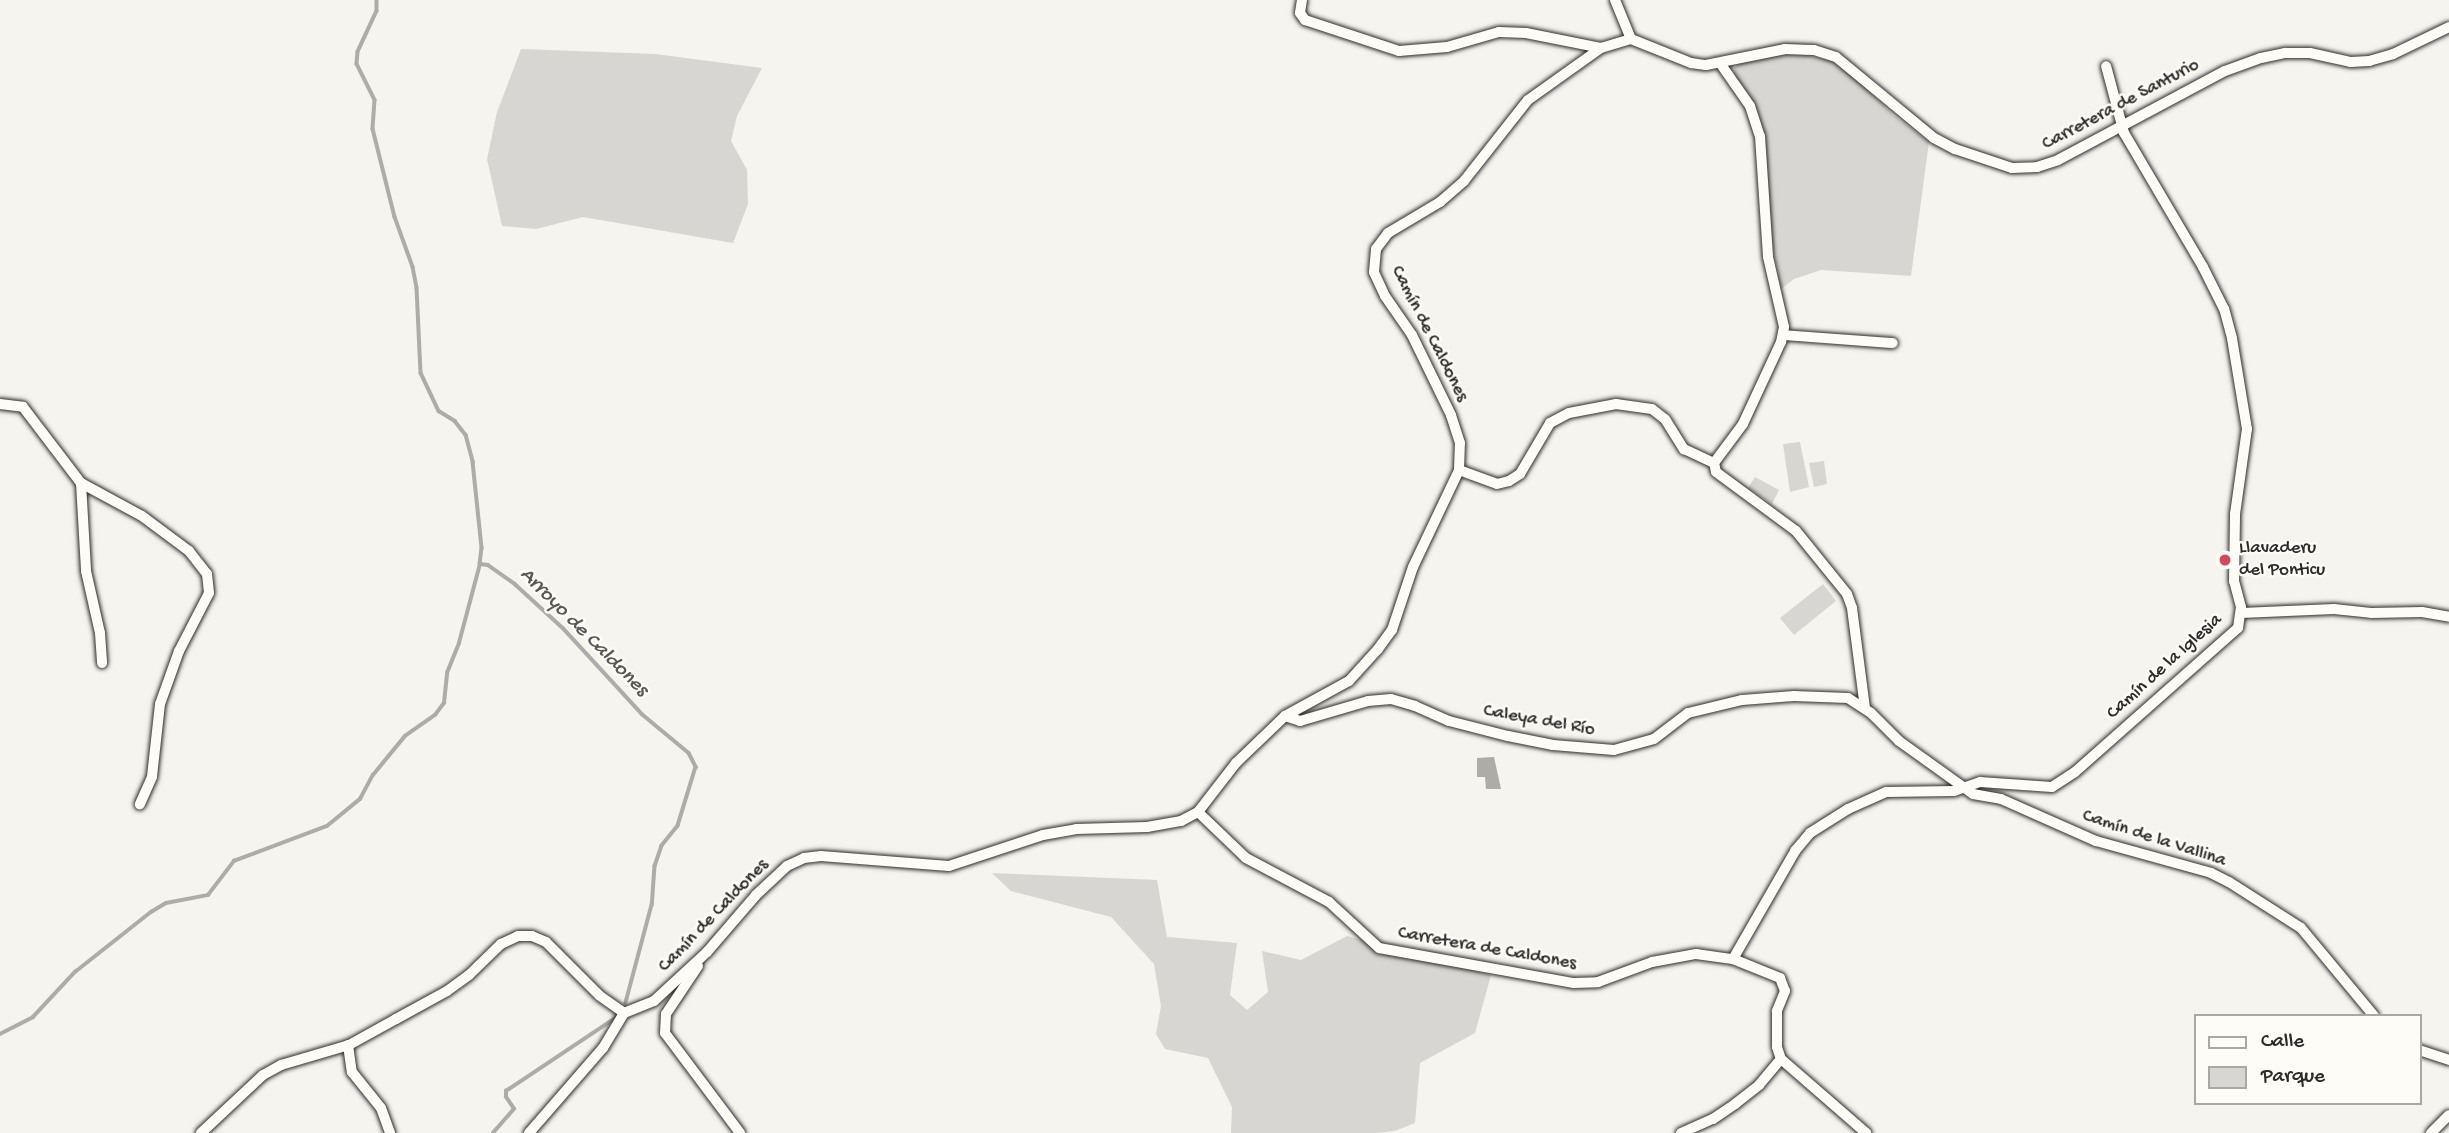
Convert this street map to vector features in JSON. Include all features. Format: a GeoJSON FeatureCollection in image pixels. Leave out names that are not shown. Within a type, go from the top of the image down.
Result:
{"type":"FeatureCollection","features":[{"type":"Feature","properties":{"kind":"street"},"geometry":{"type":"LineString","coordinates":[[1302,0],[1300,13],[1305,19],[1399,51],[1447,47],[1499,32],[1526,33],[1601,48]]}},
{"type":"Feature","properties":{"kind":"street"},"geometry":{"type":"LineString","coordinates":[[1615,0],[1631,39]]}},
{"type":"Feature","properties":{"kind":"street","name":"Carretera de Santurio"},"geometry":{"type":"LineString","coordinates":[[1631,39],[1691,63],[1720,64],[1762,51],[1785,49],[1814,50],[1836,57],[1934,138],[1955,149],[2012,168],[2048,165],[2225,71],[2261,58],[2285,52],[2310,53],[2351,62],[2369,61],[2449,27]]}},
{"type":"Feature","properties":{"kind":"street","name":"Camín de Caldones"},"geometry":{"type":"LineString","coordinates":[[624,1013],[654,1001],[707,952],[756,895],[787,866],[804,858],[831,857],[949,866],[1043,835],[1076,829],[1147,827],[1181,821],[1198,812],[1236,763],[1284,716],[1349,681],[1392,630],[1413,567],[1459,470],[1460,443],[1451,415],[1412,335],[1385,296],[1374,272],[1376,249],[1388,233],[1440,202],[1464,181],[1528,100],[1601,48],[1631,39]]}},
{"type":"Feature","properties":{"kind":"street"},"geometry":{"type":"LineString","coordinates":[[1720,64],[1750,106],[1758,129],[1769,257],[1783,335],[1743,424],[1714,463],[1716,472],[1796,531],[1847,594],[1852,608],[1864,708]]}},
{"type":"Feature","properties":{"kind":"street","name":"Camín de la Iglesia"},"geometry":{"type":"LineString","coordinates":[[1733,959],[1795,851],[1810,833],[1848,809],[1885,792],[1941,792],[1980,782],[2047,788],[2061,782],[2238,628],[2241,613],[2234,581],[2235,514],[2247,429],[2232,338],[2224,309],[2203,267],[2120,125],[2106,66]]}},
{"type":"Feature","properties":{"kind":"street"},"geometry":{"type":"LineString","coordinates":[[1783,335],[1893,343]]}},
{"type":"Feature","properties":{"kind":"street"},"geometry":{"type":"LineString","coordinates":[[0,404],[23,407],[81,483],[129,508],[189,551],[200,563],[210,583],[209,593],[179,651],[160,705],[152,777],[140,804]]}},
{"type":"Feature","properties":{"kind":"street"},"geometry":{"type":"LineString","coordinates":[[1459,470],[1497,484],[1510,481],[1520,474],[1550,423],[1569,413],[1616,404],[1652,409],[1665,419],[1684,449],[1714,463]]}},
{"type":"Feature","properties":{"kind":"street"},"geometry":{"type":"LineString","coordinates":[[81,483],[86,570],[100,633],[102,663]]}},
{"type":"Feature","properties":{"kind":"street"},"geometry":{"type":"LineString","coordinates":[[2241,613],[2334,609],[2371,613],[2422,612],[2449,617]]}},
{"type":"Feature","properties":{"kind":"street","name":"Caleya del Río"},"geometry":{"type":"LineString","coordinates":[[1284,716],[1300,720],[1368,701],[1391,699],[1449,721],[1508,736],[1553,745],[1614,750],[1654,739],[1688,713],[1742,700],[1829,696],[1848,698],[1864,708]]}},
{"type":"Feature","properties":{"kind":"street","name":"Camín de la Vallina"},"geometry":{"type":"LineString","coordinates":[[1864,708],[1899,741],[1963,788],[1983,797],[2013,803],[2096,841],[2211,873],[2229,882],[2301,928],[2372,1014]]}},
{"type":"Feature","properties":{"kind":"street","name":"Carretera de Caldones"},"geometry":{"type":"LineString","coordinates":[[1198,812],[1246,858],[1329,902],[1378,948],[1587,983],[1684,955],[1733,959],[1780,978],[1784,991],[1777,1011],[1777,1047],[1781,1059]]}},
{"type":"Feature","properties":{"kind":"street"},"geometry":{"type":"LineString","coordinates":[[201,1133],[263,1075],[281,1065],[348,1045],[447,990],[469,975],[501,944],[517,936],[531,936],[546,942],[600,996],[624,1013],[603,1048],[529,1133]]}},
{"type":"Feature","properties":{"kind":"street"},"geometry":{"type":"LineString","coordinates":[[707,952],[666,1014],[664,1033],[740,1133]]}},
{"type":"Feature","properties":{"kind":"street"},"geometry":{"type":"LineString","coordinates":[[348,1045],[352,1072],[382,1108],[390,1133]]}},
{"type":"Feature","properties":{"kind":"street"},"geometry":{"type":"LineString","coordinates":[[2421,1051],[2449,1060]]}},
{"type":"Feature","properties":{"kind":"street"},"geometry":{"type":"LineString","coordinates":[[1681,1133],[1713,1119],[1735,1104],[1759,1085],[1781,1059],[1866,1133]]}},
{"type":"Feature","properties":{"kind":"street"},"geometry":{"type":"LineString","coordinates":[[2431,1133],[2449,1115]]}},
{"type":"Feature","properties":{"kind":"green space"},"geometry":{"type":"Polygon","coordinates":[[[521,49],[655,54],[762,68],[737,116],[731,141],[747,170],[748,204],[733,243],[583,217],[536,229],[502,226],[487,159],[497,112],[521,49]]]}},
{"type":"Feature","properties":{"kind":"green space"},"geometry":{"type":"Polygon","coordinates":[[[1776,55],[1804,55],[1831,61],[1854,75],[1893,115],[1929,142],[1911,276],[1821,270],[1794,279],[1781,289],[1771,237],[1763,128],[1757,109],[1735,77],[1734,68],[1745,60],[1776,55]]]}},
{"type":"Feature","properties":{"kind":"green space"},"geometry":{"type":"Polygon","coordinates":[[[1800,442],[1809,487],[1790,492],[1783,444],[1800,442]]]}},
{"type":"Feature","properties":{"kind":"green space"},"geometry":{"type":"Polygon","coordinates":[[[1824,461],[1827,484],[1814,487],[1809,463],[1824,461]]]}},
{"type":"Feature","properties":{"kind":"green space"},"geometry":{"type":"Polygon","coordinates":[[[1755,477],[1779,490],[1772,504],[1748,488],[1755,477]]]}},
{"type":"Feature","properties":{"kind":"green space"},"geometry":{"type":"Polygon","coordinates":[[[1823,584],[1836,601],[1794,635],[1780,618],[1823,584]]]}},
{"type":"Feature","properties":{"kind":"green space"},"geometry":{"type":"Polygon","coordinates":[[[992,873],[1157,880],[1167,937],[1237,943],[1230,995],[1247,1010],[1268,992],[1262,951],[1301,960],[1347,936],[1491,975],[1475,1033],[1420,1063],[1415,1123],[1395,1131],[1375,1133],[1231,1133],[1232,1107],[1208,1058],[1165,1049],[1156,1034],[1161,1006],[1154,964],[1111,917],[1011,891],[992,873]]]}},
{"type":"Feature","properties":{"kind":"shaded area"},"geometry":{"type":"Polygon","coordinates":[[[1494,757],[1501,789],[1486,789],[1485,777],[1477,777],[1477,758],[1494,757]]]}},
{"type":"Feature","properties":{"kind":"waterway","name":"Arroyo de Caldones"},"geometry":{"type":"LineString","coordinates":[[377,0],[377,11],[358,52],[357,64],[375,100],[373,129],[395,217],[413,267],[417,288],[421,373],[439,411],[455,421],[466,435],[473,462],[482,548],[480,564],[488,565],[515,584],[563,628],[642,714],[689,753],[696,767],[678,826],[662,846],[655,866],[652,905],[626,1003]]}},
{"type":"Feature","properties":{"kind":"waterway"},"geometry":{"type":"LineString","coordinates":[[0,1034],[33,1017],[75,972],[151,912],[166,903],[208,895],[234,861],[327,826],[360,799],[373,775],[405,736],[435,715],[444,703],[447,673],[459,643],[480,564]]}},
{"type":"Feature","properties":{"kind":"waterway","name":"Arroyo de Caldones"},"geometry":{"type":"LineString","coordinates":[[493,1133],[514,1109],[506,1097],[506,1091],[617,1017]]}},
{"type":"Feature","properties":{"kind":"place","name":"Llavaderu del Ponticu"},"geometry":{"type":"Point","coordinates":[2225,560]}}]}
